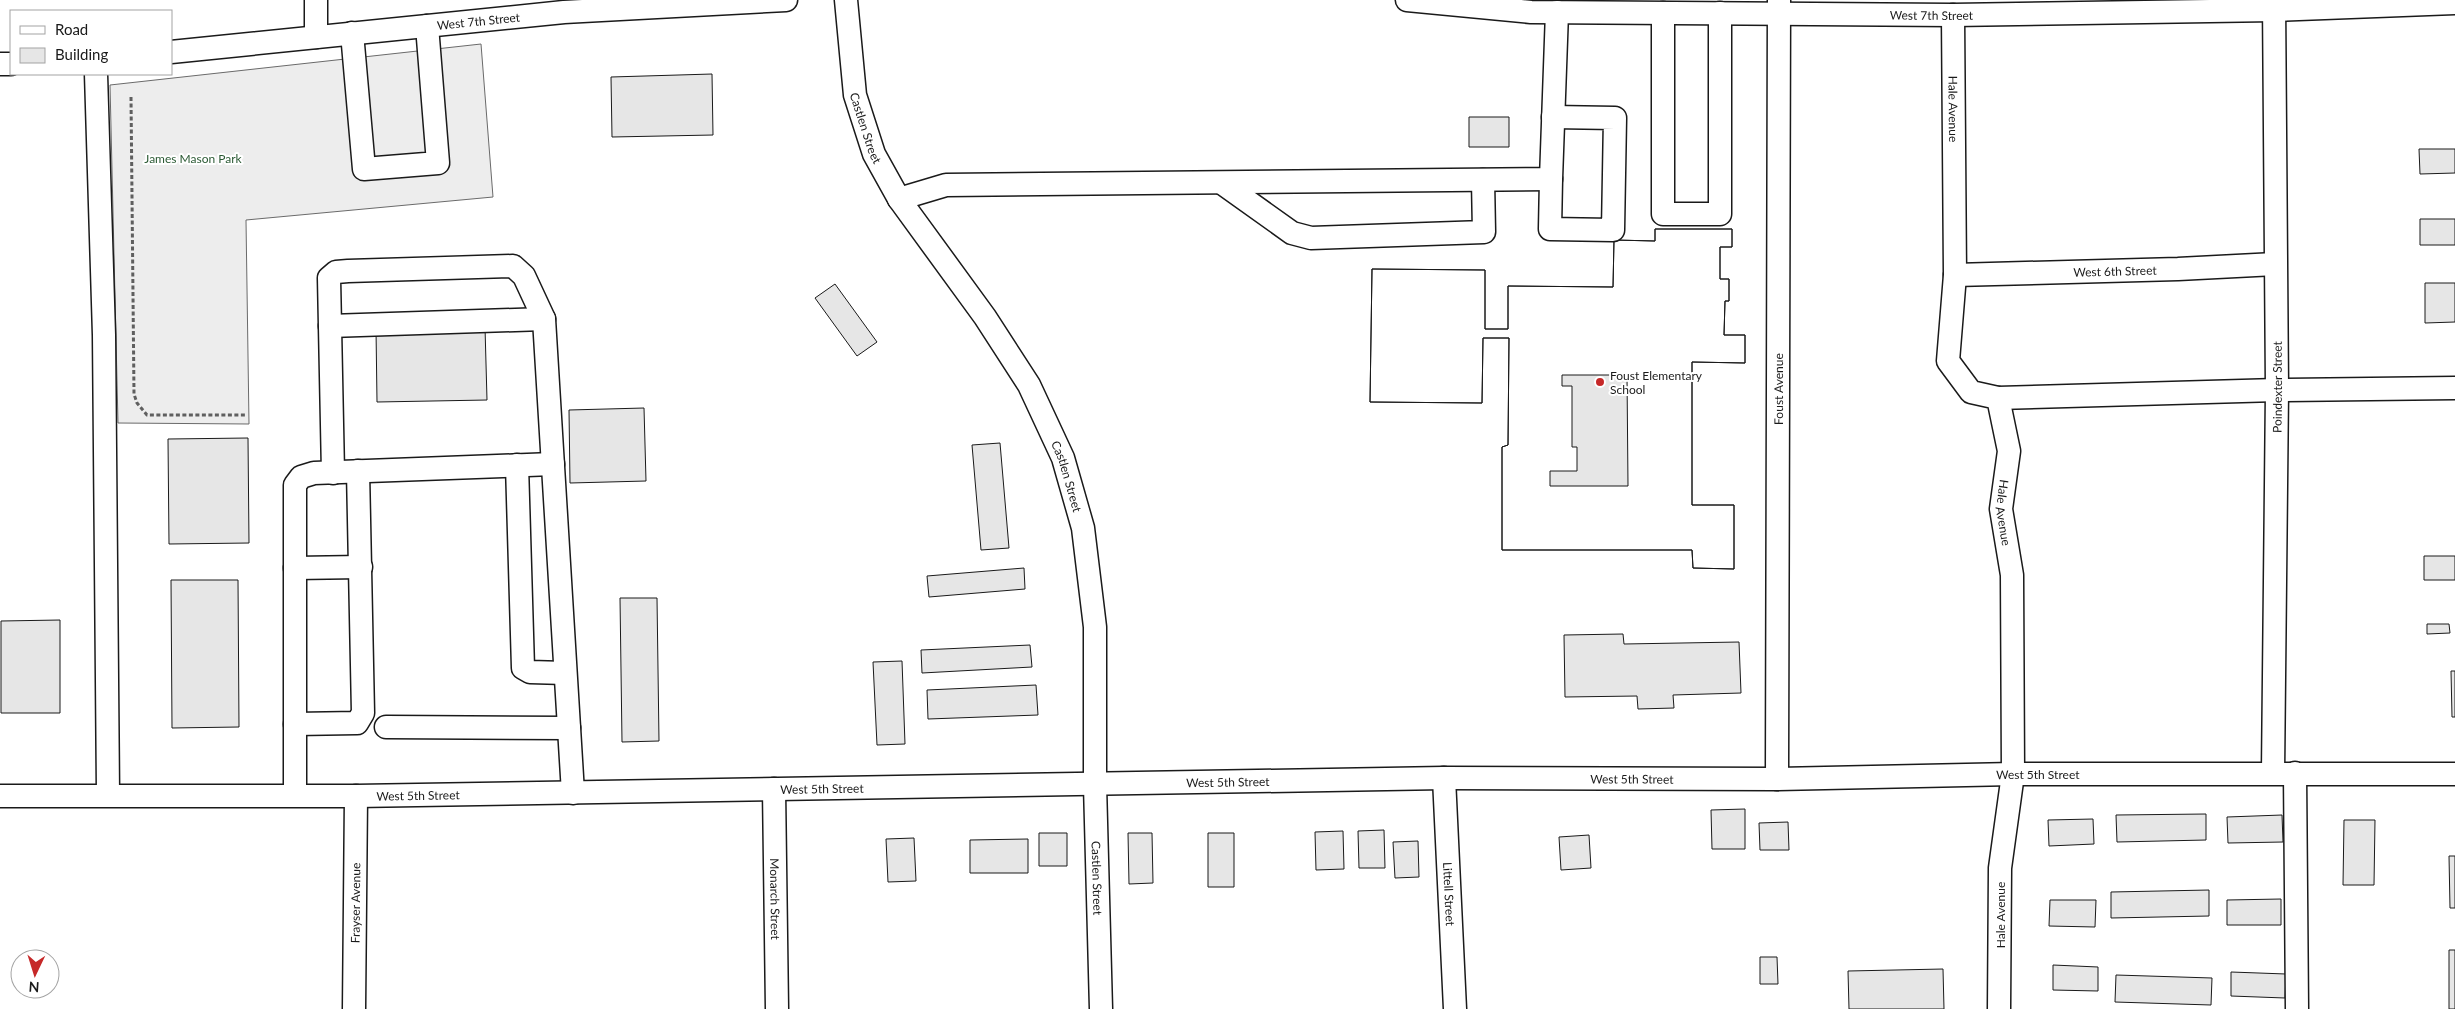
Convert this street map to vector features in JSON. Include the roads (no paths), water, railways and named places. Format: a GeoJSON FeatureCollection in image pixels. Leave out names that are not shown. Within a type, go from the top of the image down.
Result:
{"type":"FeatureCollection","features":[{"type":"Feature","properties":{"kind":"street"},"geometry":{"type":"LineString","coordinates":[[316,0],[316,37]]}},
{"type":"Feature","properties":{"kind":"street","name":"West 7th Street"},"geometry":{"type":"LineString","coordinates":[[172,52],[564,12],[786,0]]}},
{"type":"Feature","properties":{"kind":"street","name":"Castlen Street"},"geometry":{"type":"LineString","coordinates":[[846,0],[855,96],[874,154],[899,199],[985,317],[1029,385],[1062,458],[1083,528],[1095,627],[1095,785],[1101,1009]]}},
{"type":"Feature","properties":{"kind":"street","name":"West 7th Street"},"geometry":{"type":"LineString","coordinates":[[1407,0],[1530,6],[1556,12],[1720,13],[1779,7],[1953,15],[2019,6],[2455,4]]}},
{"type":"Feature","properties":{"kind":"street","name":"Poindexter Street"},"geometry":{"type":"LineString","coordinates":[[2273,773],[2277,390],[2274,5]]}},
{"type":"Feature","properties":{"kind":"street","name":"Foust Avenue"},"geometry":{"type":"LineString","coordinates":[[1777,779],[1779,7]]}},
{"type":"Feature","properties":{"kind":"street"},"geometry":{"type":"LineString","coordinates":[[1553,117],[1615,118],[1613,230],[1550,229],[1551,179],[1556,12]]}},
{"type":"Feature","properties":{"kind":"street"},"geometry":{"type":"LineString","coordinates":[[1663,13],[1662,214],[1720,214],[1720,13]]}},
{"type":"Feature","properties":{"kind":"street","name":"Hale Avenue"},"geometry":{"type":"LineString","coordinates":[[1953,15],[1955,275],[1948,361],[1971,392],[1998,398],[2009,451],[2001,509],[2012,575],[2013,774],[2000,868],[2000,1009]]}},
{"type":"Feature","properties":{"kind":"street"},"geometry":{"type":"LineString","coordinates":[[352,33],[364,169],[438,163],[427,26]]}},
{"type":"Feature","properties":{"kind":"street"},"geometry":{"type":"LineString","coordinates":[[96,75],[104,335],[108,794]]}},
{"type":"Feature","properties":{"kind":"street"},"geometry":{"type":"LineString","coordinates":[[899,199],[946,185],[1551,179]]}},
{"type":"Feature","properties":{"kind":"street"},"geometry":{"type":"LineString","coordinates":[[1222,183],[1292,233],[1311,238],[1484,232],[1482,180]]}},
{"type":"Feature","properties":{"kind":"street","name":"West 6th Street"},"geometry":{"type":"LineString","coordinates":[[1955,275],[2178,269],[2275,264]]}},
{"type":"Feature","properties":{"kind":"street"},"geometry":{"type":"LineString","coordinates":[[333,473],[329,278],[336,272],[348,271],[512,266],[524,276],[544,319],[572,792]]}},
{"type":"Feature","properties":{"kind":"street"},"geometry":{"type":"LineString","coordinates":[[330,326],[544,319]]}},
{"type":"Feature","properties":{"kind":"street"},"geometry":{"type":"LineString","coordinates":[[1998,398],[2277,390],[2455,388]]}},
{"type":"Feature","properties":{"kind":"street"},"geometry":{"type":"LineString","coordinates":[[295,795],[295,486],[301,477],[314,473],[553,464]]}},
{"type":"Feature","properties":{"kind":"street"},"geometry":{"type":"LineString","coordinates":[[517,465],[524,668],[530,672],[565,673]]}},
{"type":"Feature","properties":{"kind":"street"},"geometry":{"type":"LineString","coordinates":[[295,724],[357,723],[363,713],[358,471]]}},
{"type":"Feature","properties":{"kind":"street"},"geometry":{"type":"LineString","coordinates":[[295,568],[361,566]]}},
{"type":"Feature","properties":{"kind":"street"},"geometry":{"type":"LineString","coordinates":[[386,727],[569,728]]}},
{"type":"Feature","properties":{"kind":"street"},"geometry":{"type":"LineString","coordinates":[[2295,773],[2297,1009]]}},
{"type":"Feature","properties":{"kind":"street","name":"West 5th Street"},"geometry":{"type":"LineString","coordinates":[[0,796],[108,794],[356,796],[1444,778],[1777,779],[2013,774],[2455,774]]}},
{"type":"Feature","properties":{"kind":"street","name":"Littell Street"},"geometry":{"type":"LineString","coordinates":[[1444,778],[1454,1009]]}},
{"type":"Feature","properties":{"kind":"street","name":"Monarch Street"},"geometry":{"type":"LineString","coordinates":[[774,790],[777,1009]]}},
{"type":"Feature","properties":{"kind":"street","name":"Frayser Avenue"},"geometry":{"type":"LineString","coordinates":[[354,1009],[356,796]]}},
{"type":"Feature","properties":{"kind":"place","name":"Foust Elementary School"},"geometry":{"type":"Point","coordinates":[1600,382]}},
{"type":"Feature","properties":{"kind":"park label","name":"James Mason Park"},"geometry":{"type":"Point","coordinates":[193,158]}}]}
